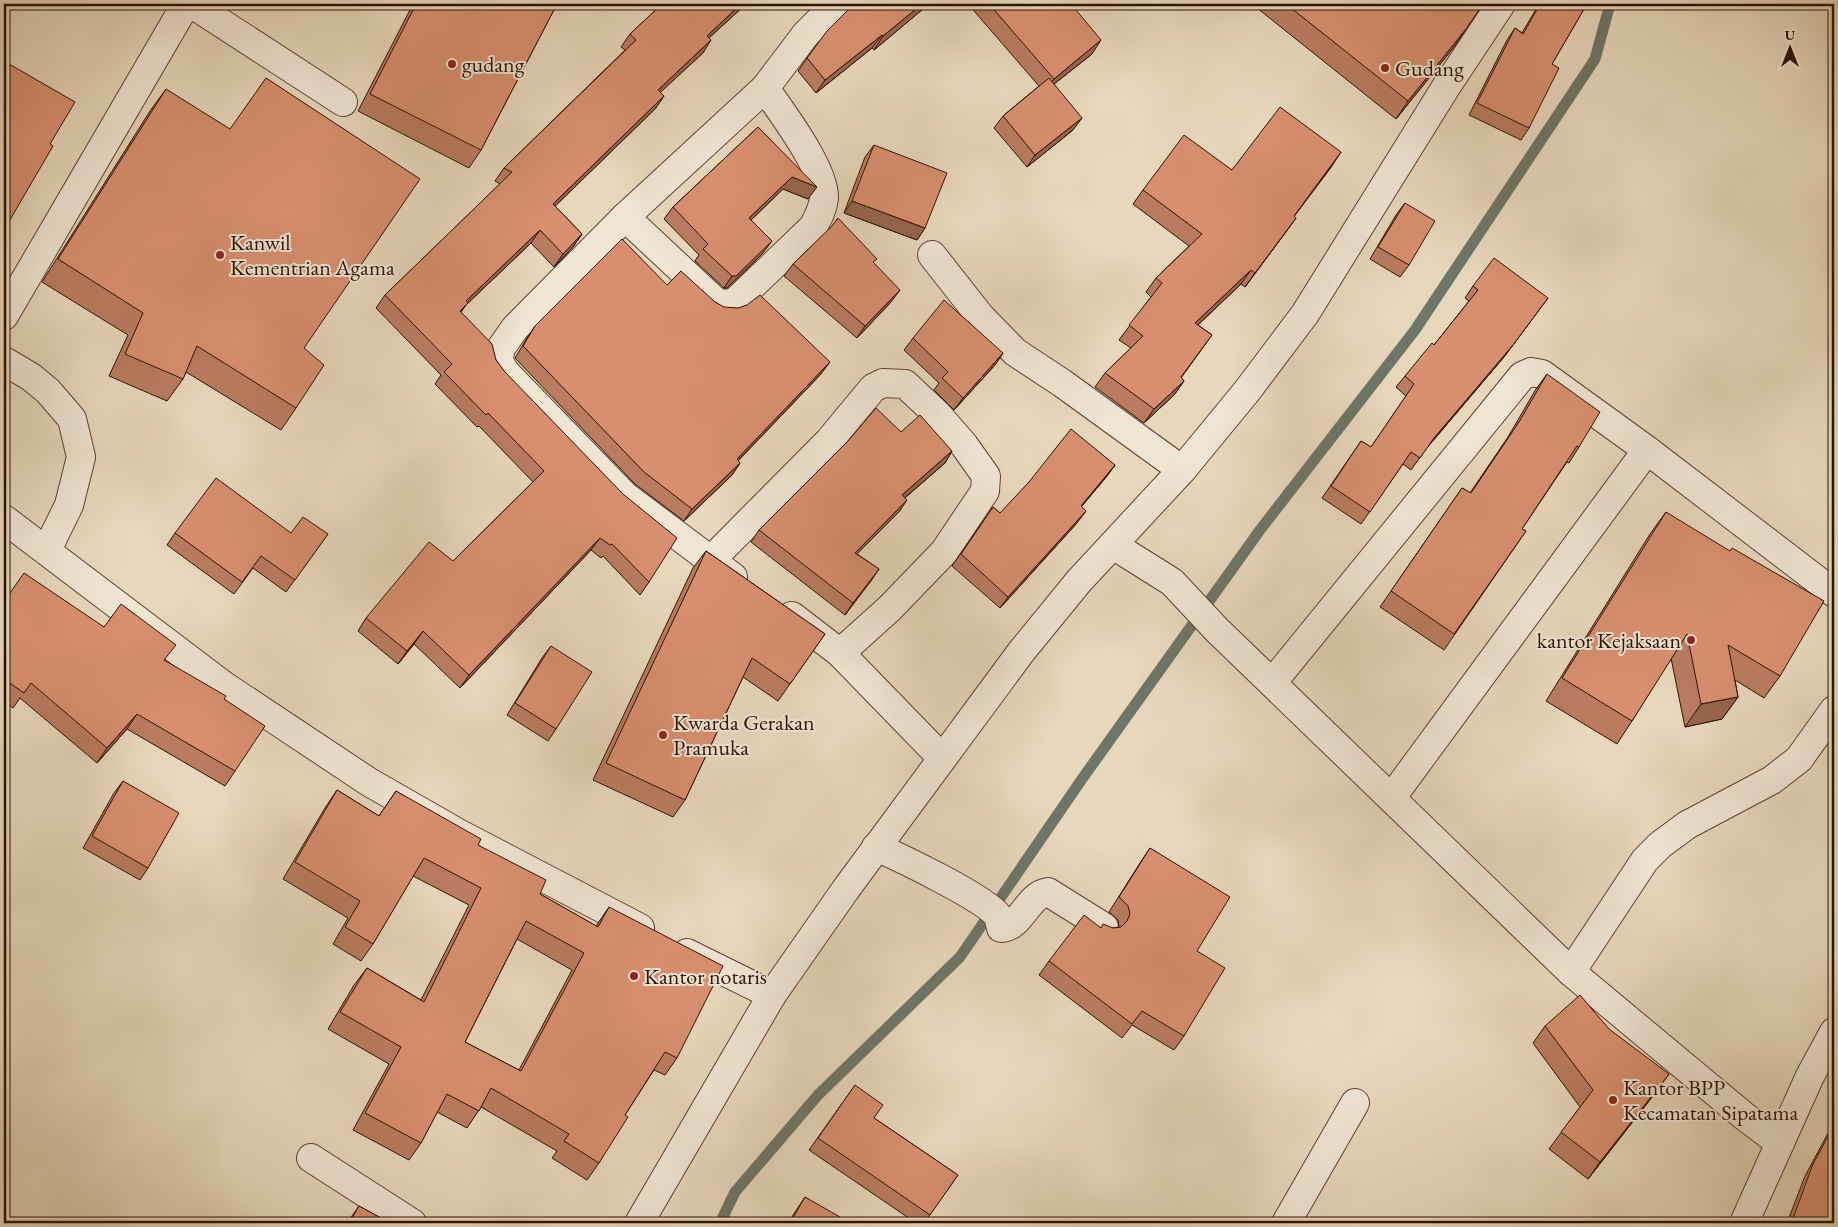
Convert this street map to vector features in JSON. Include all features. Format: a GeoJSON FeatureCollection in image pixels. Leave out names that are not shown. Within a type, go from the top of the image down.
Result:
{"type":"FeatureCollection","features":[{"type":"Feature","properties":{"kind":"street"},"geometry":{"type":"LineString","coordinates":[[4,316],[186,4]]}},
{"type":"Feature","properties":{"kind":"street"},"geometry":{"type":"LineString","coordinates":[[192,4],[343,102]]}},
{"type":"Feature","properties":{"kind":"street"},"geometry":{"type":"LineString","coordinates":[[836,4],[806,34],[765,88],[624,217],[515,328],[501,348],[500,364],[517,385],[625,496],[710,561],[764,597],[840,653],[941,758]]}},
{"type":"Feature","properties":{"kind":"street"},"geometry":{"type":"LineString","coordinates":[[639,1223],[772,995],[876,847],[1026,645],[1113,545],[1182,470],[1247,391],[1305,314],[1446,87],[1501,4]]}},
{"type":"Feature","properties":{"kind":"street"},"geometry":{"type":"LineString","coordinates":[[624,217],[716,303],[731,304],[737,300],[814,227],[821,214],[824,198],[822,184],[800,139],[765,88]]}},
{"type":"Feature","properties":{"kind":"street"},"geometry":{"type":"LineString","coordinates":[[932,255],[980,316],[1015,352],[1062,383],[1182,470]]}},
{"type":"Feature","properties":{"kind":"street"},"geometry":{"type":"LineString","coordinates":[[4,361],[32,377],[48,390],[72,419],[81,457],[69,505],[47,550]]}},
{"type":"Feature","properties":{"kind":"street"},"geometry":{"type":"LineString","coordinates":[[1272,683],[1522,376],[1531,372],[1542,374],[1647,450],[1834,593]]}},
{"type":"Feature","properties":{"kind":"street"},"geometry":{"type":"LineString","coordinates":[[710,561],[829,441],[873,388],[883,383],[905,384],[937,414],[964,445],[986,476],[985,491],[944,552],[890,608],[840,653]]}},
{"type":"Feature","properties":{"kind":"street"},"geometry":{"type":"LineString","coordinates":[[1392,797],[1647,450]]}},
{"type":"Feature","properties":{"kind":"street"},"geometry":{"type":"LineString","coordinates":[[4,519],[223,685],[369,782],[467,837],[738,980],[772,995]]}},
{"type":"Feature","properties":{"kind":"street"},"geometry":{"type":"LineString","coordinates":[[1113,545],[1172,582],[1217,630],[1571,972],[1737,1110],[1780,1143]]}},
{"type":"Feature","properties":{"kind":"street"},"geometry":{"type":"LineString","coordinates":[[1571,972],[1646,860],[1660,845],[1687,825],[1772,780],[1799,759],[1834,710]]}},
{"type":"Feature","properties":{"kind":"street"},"geometry":{"type":"LineString","coordinates":[[876,847],[905,860],[988,909],[1001,928],[1010,926],[1038,896],[1048,892],[1104,927]]}},
{"type":"Feature","properties":{"kind":"street"},"geometry":{"type":"LineString","coordinates":[[1744,1223],[1810,1076],[1834,1032]]}},
{"type":"Feature","properties":{"kind":"street"},"geometry":{"type":"LineString","coordinates":[[1286,1223],[1355,1103]]}},
{"type":"Feature","properties":{"kind":"street"},"geometry":{"type":"LineString","coordinates":[[311,1158],[412,1223]]}},
{"type":"Feature","properties":{"kind":"building","name":"gudang"},"geometry":{"type":"Polygon","coordinates":[[[416,4],[557,4],[481,150],[370,94],[416,4]]]}},
{"type":"Feature","properties":{"kind":"building"},"geometry":{"type":"Polygon","coordinates":[[[662,4],[741,4],[707,36],[711,40],[658,90],[664,96],[553,204],[582,234],[563,254],[540,230],[466,301],[468,303],[460,311],[492,344],[496,360],[505,372],[623,494],[677,538],[649,582],[612,544],[610,545],[600,538],[469,675],[423,631],[407,651],[366,618],[429,542],[453,561],[544,471],[488,413],[486,415],[444,372],[452,364],[385,295],[512,172],[504,168],[636,40],[630,34],[662,4]]]}},
{"type":"Feature","properties":{"kind":"building"},"geometry":{"type":"Polygon","coordinates":[[[854,4],[922,4],[825,80],[807,58],[827,31],[854,4]]]}},
{"type":"Feature","properties":{"kind":"building"},"geometry":{"type":"Polygon","coordinates":[[[989,4],[1071,4],[1101,40],[1054,79],[989,4]]]}},
{"type":"Feature","properties":{"kind":"building","name":"Gudang"},"geometry":{"type":"Polygon","coordinates":[[[1286,4],[1483,4],[1466,29],[1408,101],[1286,4]]]}},
{"type":"Feature","properties":{"kind":"building"},"geometry":{"type":"Polygon","coordinates":[[[1540,4],[1587,4],[1552,64],[1559,68],[1529,128],[1477,103],[1515,28],[1523,34],[1540,4]]]}},
{"type":"Feature","properties":{"kind":"building"},"geometry":{"type":"Polygon","coordinates":[[[4,61],[75,102],[50,144],[53,146],[4,230],[4,61]]]}},
{"type":"Feature","properties":{"kind":"building","name":"Kanwil Kementrian Agama"},"geometry":{"type":"Polygon","coordinates":[[[266,78],[420,179],[304,348],[324,365],[296,408],[197,346],[183,379],[125,354],[143,313],[58,259],[166,89],[230,129],[266,78]]]}},
{"type":"Feature","properties":{"kind":"building"},"geometry":{"type":"Polygon","coordinates":[[[1049,78],[1082,118],[1035,155],[1003,116],[1049,78]]]}},
{"type":"Feature","properties":{"kind":"building"},"geometry":{"type":"Polygon","coordinates":[[[1280,107],[1341,152],[1294,216],[1296,218],[1255,273],[1251,270],[1195,323],[1212,335],[1181,377],[1184,381],[1154,409],[1105,373],[1143,336],[1129,325],[1162,283],[1156,278],[1202,234],[1143,190],[1184,135],[1232,170],[1280,107]]]}},
{"type":"Feature","properties":{"kind":"building"},"geometry":{"type":"Polygon","coordinates":[[[758,127],[817,187],[792,177],[749,218],[772,241],[736,276],[732,276],[703,249],[708,244],[673,207],[758,127]]]}},
{"type":"Feature","properties":{"kind":"building"},"geometry":{"type":"Polygon","coordinates":[[[874,145],[947,173],[925,228],[852,201],[874,145]]]}},
{"type":"Feature","properties":{"kind":"building"},"geometry":{"type":"Polygon","coordinates":[[[1405,203],[1435,221],[1409,265],[1378,247],[1405,203]]]}},
{"type":"Feature","properties":{"kind":"building"},"geometry":{"type":"Polygon","coordinates":[[[838,218],[877,259],[873,262],[900,290],[865,326],[793,264],[838,218]]]}},
{"type":"Feature","properties":{"kind":"building"},"geometry":{"type":"Polygon","coordinates":[[[622,239],[667,285],[681,271],[715,302],[724,307],[738,308],[747,305],[760,295],[830,362],[737,459],[740,463],[692,509],[644,472],[523,346],[535,326],[622,239]]]}},
{"type":"Feature","properties":{"kind":"building"},"geometry":{"type":"Polygon","coordinates":[[[1494,258],[1548,298],[1513,345],[1434,438],[1420,458],[1411,452],[1370,512],[1331,486],[1361,441],[1371,447],[1414,384],[1405,376],[1432,343],[1434,345],[1478,290],[1473,286],[1494,258]]]}},
{"type":"Feature","properties":{"kind":"building"},"geometry":{"type":"Polygon","coordinates":[[[944,300],[1003,353],[963,398],[942,378],[948,372],[913,338],[944,300]]]}},
{"type":"Feature","properties":{"kind":"building"},"geometry":{"type":"Polygon","coordinates":[[[1547,374],[1600,412],[1579,447],[1577,446],[1522,529],[1526,531],[1454,634],[1391,591],[1462,488],[1471,493],[1519,422],[1547,374]]]}},
{"type":"Feature","properties":{"kind":"building"},"geometry":{"type":"Polygon","coordinates":[[[876,408],[901,432],[920,415],[952,451],[902,495],[907,500],[855,553],[879,569],[853,603],[759,530],[848,441],[876,408]]]}},
{"type":"Feature","properties":{"kind":"building"},"geometry":{"type":"Polygon","coordinates":[[[1071,429],[1115,465],[1081,506],[1086,511],[1008,597],[961,554],[993,507],[1000,513],[1029,482],[1071,429]]]}},
{"type":"Feature","properties":{"kind":"building"},"geometry":{"type":"Polygon","coordinates":[[[216,478],[291,533],[303,517],[328,534],[295,580],[261,556],[242,582],[175,533],[216,478]]]}},
{"type":"Feature","properties":{"kind":"building","name":"kantor Kejaksaan"},"geometry":{"type":"Polygon","coordinates":[[[1666,512],[1730,551],[1732,548],[1824,601],[1780,676],[1728,645],[1738,697],[1701,704],[1687,634],[1632,721],[1562,678],[1666,512]]]}},
{"type":"Feature","properties":{"kind":"building"},"geometry":{"type":"Polygon","coordinates":[[[706,551],[825,634],[790,684],[752,658],[685,800],[606,763],[706,551]]]}},
{"type":"Feature","properties":{"kind":"building"},"geometry":{"type":"Polygon","coordinates":[[[24,573],[104,627],[121,604],[176,645],[164,660],[226,696],[224,699],[265,726],[235,771],[137,714],[107,748],[31,683],[24,693],[4,679],[4,589],[10,593],[24,573]]]}},
{"type":"Feature","properties":{"kind":"building"},"geometry":{"type":"Polygon","coordinates":[[[551,646],[592,672],[556,729],[515,703],[551,646]]]}},
{"type":"Feature","properties":{"kind":"building"},"geometry":{"type":"Polygon","coordinates":[[[123,781],[179,813],[148,868],[92,836],[123,781]]]}},
{"type":"Feature","properties":{"kind":"building"},"geometry":{"type":"Polygon","coordinates":[[[337,790],[379,816],[396,791],[481,839],[478,845],[546,880],[540,894],[598,927],[609,907],[723,966],[677,1058],[665,1052],[625,1115],[628,1117],[599,1163],[564,1141],[569,1134],[491,1088],[479,1111],[447,1094],[421,1143],[365,1113],[401,1047],[340,1012],[367,968],[424,1002],[481,888],[424,858],[373,944],[345,927],[360,901],[295,862],[337,790]],[[526,921],[465,1042],[521,1071],[584,953],[526,921]]]}},
{"type":"Feature","properties":{"kind":"building"},"geometry":{"type":"Polygon","coordinates":[[[1150,848],[1230,897],[1197,951],[1225,968],[1184,1036],[1142,1011],[1132,1024],[1049,961],[1084,915],[1101,928],[1103,924],[1113,928],[1121,927],[1127,921],[1130,914],[1128,906],[1119,897],[1150,848]]]}},
{"type":"Feature","properties":{"kind":"building","name":"Kantor BPP Kecamatan Sipatama"},"geometry":{"type":"Polygon","coordinates":[[[1580,995],[1609,1029],[1669,1074],[1600,1162],[1561,1132],[1593,1090],[1545,1026],[1580,995]]]}},
{"type":"Feature","properties":{"kind":"building"},"geometry":{"type":"Polygon","coordinates":[[[855,1085],[883,1105],[874,1118],[958,1175],[930,1215],[818,1138],[855,1085]]]}},
{"type":"Feature","properties":{"kind":"building"},"geometry":{"type":"Polygon","coordinates":[[[1834,1125],[1834,1223],[1798,1223],[1792,1221],[1813,1164],[1834,1125]]]}},
{"type":"Feature","properties":{"kind":"building"},"geometry":{"type":"Polygon","coordinates":[[[805,1197],[847,1221],[846,1223],[790,1223],[805,1197]]]}},
{"type":"Feature","properties":{"kind":"building"},"geometry":{"type":"Polygon","coordinates":[[[359,1206],[390,1223],[349,1223],[359,1206]]]}},
{"type":"Feature","properties":{"kind":"waterway"},"geometry":{"type":"LineString","coordinates":[[720,1223],[735,1192],[818,1095],[960,957],[1082,779],[1260,530],[1415,330],[1595,59],[1610,4]]}},
{"type":"Feature","properties":{"kind":"place","name":"gudang"},"geometry":{"type":"Point","coordinates":[452,64]}},
{"type":"Feature","properties":{"kind":"place","name":"Gudang"},"geometry":{"type":"Point","coordinates":[1385,68]}},
{"type":"Feature","properties":{"kind":"place","name":"Kanwil Kementrian Agama"},"geometry":{"type":"Point","coordinates":[220,255]}},
{"type":"Feature","properties":{"kind":"place","name":"kantor Kejaksaan"},"geometry":{"type":"Point","coordinates":[1691,640]}},
{"type":"Feature","properties":{"kind":"place","name":"Kwarda Gerakan Pramuka"},"geometry":{"type":"Point","coordinates":[663,735]}},
{"type":"Feature","properties":{"kind":"place","name":"Kantor notaris"},"geometry":{"type":"Point","coordinates":[634,976]}},
{"type":"Feature","properties":{"kind":"place","name":"Kantor BPP Kecamatan Sipatama"},"geometry":{"type":"Point","coordinates":[1613,1100]}}]}
